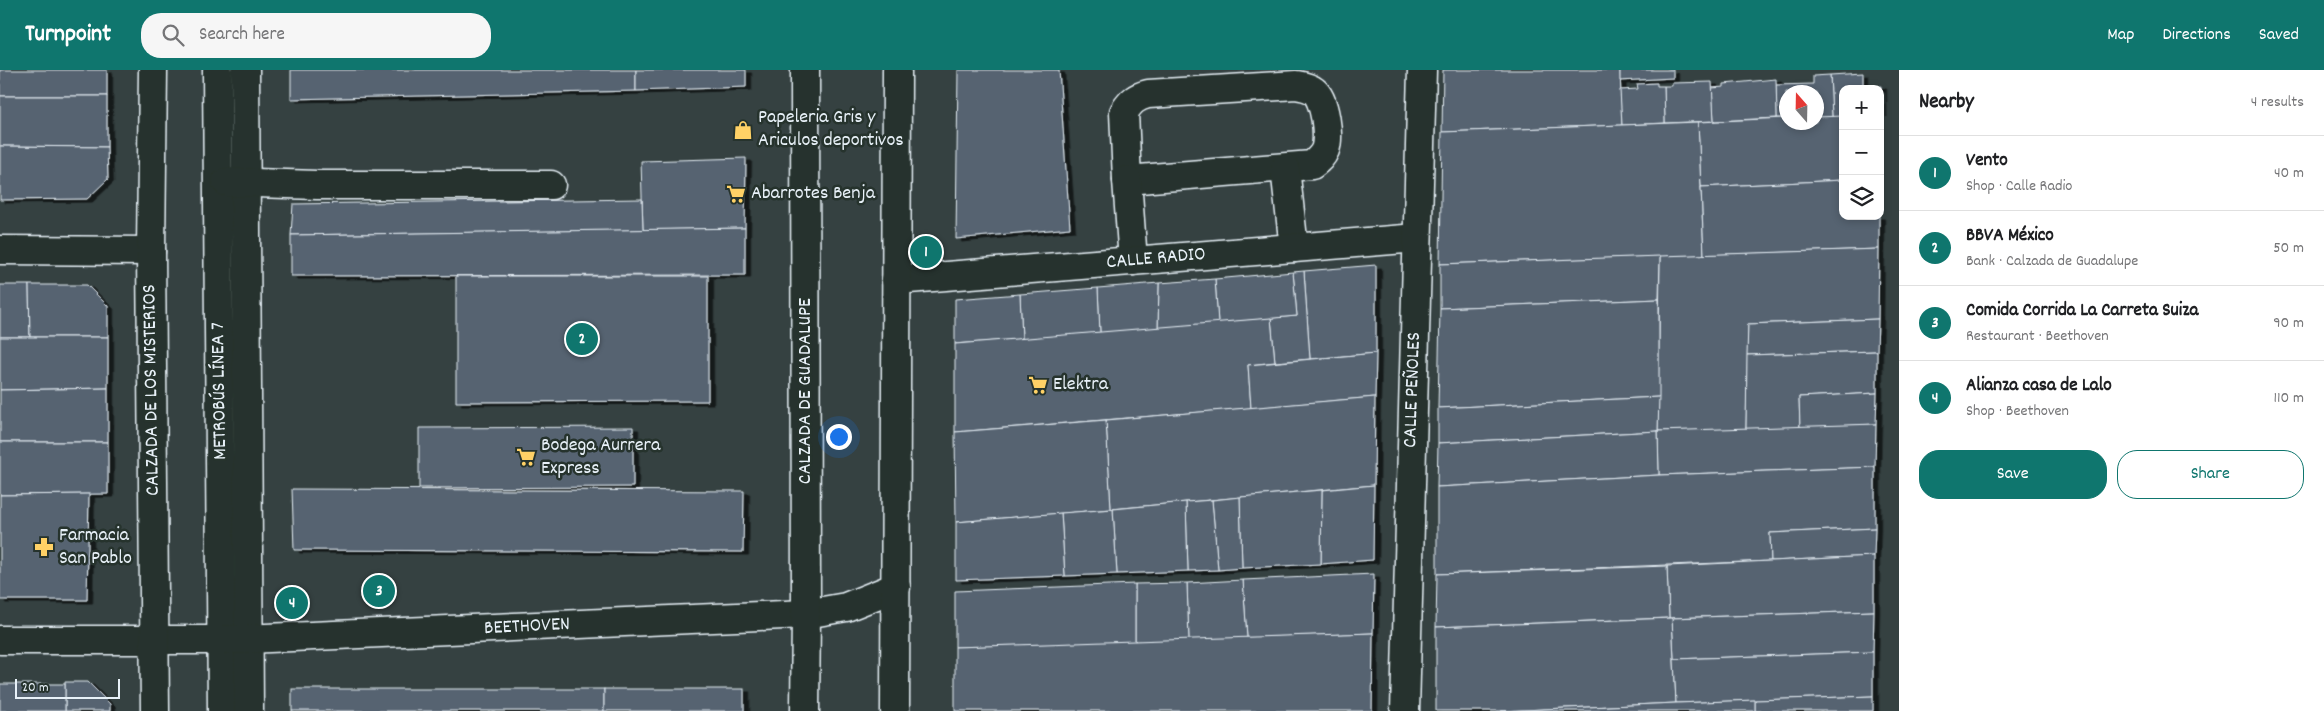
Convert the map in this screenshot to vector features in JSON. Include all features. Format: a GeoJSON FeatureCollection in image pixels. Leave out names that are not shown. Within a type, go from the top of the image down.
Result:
{"type":"FeatureCollection","features":[{"type":"Feature","properties":{"kind":"street","name":"CALZADA DE LOS MISTERIOS"},"geometry":{"type":"LineString","coordinates":[[153,70],[151,251],[155,711]]}},
{"type":"Feature","properties":{"kind":"street","name":"METROBÚS LÍNEA 7"},"geometry":{"type":"LineString","coordinates":[[217,70],[217,182],[236,640],[222,711]]}},
{"type":"Feature","properties":{"kind":"street"},"geometry":{"type":"LineString","coordinates":[[245,70],[245,183],[236,640],[249,711]]}},
{"type":"Feature","properties":{"kind":"street","name":"CALZADA DE GUADALUPE"},"geometry":{"type":"LineString","coordinates":[[805,70],[805,711]]}},
{"type":"Feature","properties":{"kind":"street"},"geometry":{"type":"LineString","coordinates":[[895,711],[897,70]]}},
{"type":"Feature","properties":{"kind":"street","name":"CALLE PEÑOLES"},"geometry":{"type":"LineString","coordinates":[[1405,711],[1422,70]]}},
{"type":"Feature","properties":{"kind":"street"},"geometry":{"type":"LineString","coordinates":[[1127,180],[1312,165],[1320,158],[1325,149],[1326,138],[1321,99],[1306,86],[1296,85],[1148,94],[1138,97],[1130,103],[1124,112],[1127,180],[1134,261]]}},
{"type":"Feature","properties":{"kind":"street"},"geometry":{"type":"LineString","coordinates":[[1285,168],[1294,248]]}},
{"type":"Feature","properties":{"kind":"street"},"geometry":{"type":"LineString","coordinates":[[217,182],[551,185]]}},
{"type":"Feature","properties":{"kind":"street","name":"CALLE RADIO"},"geometry":{"type":"LineString","coordinates":[[896,280],[1417,238]]}},
{"type":"Feature","properties":{"kind":"street"},"geometry":{"type":"LineString","coordinates":[[0,250],[151,251]]}},
{"type":"Feature","properties":{"kind":"street","name":"BEETHOVEN"},"geometry":{"type":"LineString","coordinates":[[0,640],[236,640],[806,614],[846,607],[896,588]]}},
{"type":"Feature","properties":{"kind":"building"},"geometry":{"type":"Polygon","coordinates":[[[0,70],[107,70],[107,96],[0,96],[0,70]]]}},
{"type":"Feature","properties":{"kind":"building"},"geometry":{"type":"Polygon","coordinates":[[[291,70],[636,70],[636,91],[291,99],[291,70]]]}},
{"type":"Feature","properties":{"kind":"building"},"geometry":{"type":"Polygon","coordinates":[[[636,70],[746,70],[746,87],[636,91],[636,70]]]}},
{"type":"Feature","properties":{"kind":"building"},"geometry":{"type":"Polygon","coordinates":[[[958,70],[1059,70],[1070,228],[956,239],[958,70]]]}},
{"type":"Feature","properties":{"kind":"building"},"geometry":{"type":"Polygon","coordinates":[[[1443,70],[1620,70],[1622,125],[1442,132],[1443,70]]]}},
{"type":"Feature","properties":{"kind":"building"},"geometry":{"type":"Polygon","coordinates":[[[1620,70],[1673,70],[1673,78],[1620,81],[1620,70]]]}},
{"type":"Feature","properties":{"kind":"building"},"geometry":{"type":"Polygon","coordinates":[[[1863,73],[1863,85],[1839,85],[1839,116],[1832,117],[1830,75],[1863,73]]]}},
{"type":"Feature","properties":{"kind":"building"},"geometry":{"type":"Polygon","coordinates":[[[1830,75],[1832,117],[1824,117],[1824,85],[1779,85],[1779,118],[1777,118],[1776,85],[1813,84],[1813,76],[1830,75]]]}},
{"type":"Feature","properties":{"kind":"building"},"geometry":{"type":"Polygon","coordinates":[[[1776,79],[1777,118],[1714,121],[1712,88],[1724,87],[1724,84],[1776,79]]]}},
{"type":"Feature","properties":{"kind":"building"},"geometry":{"type":"Polygon","coordinates":[[[1712,82],[1714,121],[1665,123],[1664,86],[1672,86],[1672,83],[1712,82]]]}},
{"type":"Feature","properties":{"kind":"building"},"geometry":{"type":"Polygon","coordinates":[[[1657,83],[1657,86],[1664,86],[1665,123],[1622,125],[1620,90],[1638,89],[1637,84],[1657,83]]]}},
{"type":"Feature","properties":{"kind":"building"},"geometry":{"type":"Polygon","coordinates":[[[0,96],[107,96],[107,147],[0,146],[0,96]]]}},
{"type":"Feature","properties":{"kind":"building"},"geometry":{"type":"Polygon","coordinates":[[[1839,116],[1839,180],[1701,187],[1698,122],[1779,118],[1779,130],[1824,130],[1824,117],[1839,116]]]}},
{"type":"Feature","properties":{"kind":"building"},"geometry":{"type":"Polygon","coordinates":[[[1698,122],[1704,255],[1440,264],[1442,132],[1698,122]]]}},
{"type":"Feature","properties":{"kind":"building"},"geometry":{"type":"Polygon","coordinates":[[[0,146],[107,147],[108,179],[87,199],[0,200],[0,146]]]}},
{"type":"Feature","properties":{"kind":"building"},"geometry":{"type":"Polygon","coordinates":[[[746,158],[745,228],[643,230],[641,161],[746,158]]]}},
{"type":"Feature","properties":{"kind":"building"},"geometry":{"type":"Polygon","coordinates":[[[1839,180],[1839,220],[1879,220],[1879,249],[1704,255],[1701,187],[1839,180]]]}},
{"type":"Feature","properties":{"kind":"building"},"geometry":{"type":"Polygon","coordinates":[[[642,199],[643,230],[291,235],[293,204],[642,199]]]}},
{"type":"Feature","properties":{"kind":"building"},"geometry":{"type":"Polygon","coordinates":[[[745,228],[745,275],[291,276],[291,235],[745,228]]]}},
{"type":"Feature","properties":{"kind":"building"},"geometry":{"type":"Polygon","coordinates":[[[1879,249],[1878,319],[1748,324],[1746,430],[1658,431],[1660,256],[1879,249]]]}},
{"type":"Feature","properties":{"kind":"building"},"geometry":{"type":"Polygon","coordinates":[[[1660,256],[1659,299],[1440,308],[1440,264],[1660,256]]]}},
{"type":"Feature","properties":{"kind":"building"},"geometry":{"type":"Polygon","coordinates":[[[1376,265],[1376,353],[1310,359],[1304,271],[1376,265]]]}},
{"type":"Feature","properties":{"kind":"building"},"geometry":{"type":"Polygon","coordinates":[[[1304,271],[1310,359],[1275,362],[1271,318],[1297,316],[1293,272],[1304,271]]]}},
{"type":"Feature","properties":{"kind":"building"},"geometry":{"type":"Polygon","coordinates":[[[1293,272],[1297,316],[1218,323],[1215,279],[1293,272]]]}},
{"type":"Feature","properties":{"kind":"building"},"geometry":{"type":"Polygon","coordinates":[[[456,276],[708,276],[708,401],[456,402],[456,276]]]}},
{"type":"Feature","properties":{"kind":"building"},"geometry":{"type":"Polygon","coordinates":[[[1215,279],[1218,323],[1158,328],[1159,283],[1215,279]]]}},
{"type":"Feature","properties":{"kind":"building"},"geometry":{"type":"Polygon","coordinates":[[[1159,283],[1158,328],[1100,333],[1098,288],[1159,283]]]}},
{"type":"Feature","properties":{"kind":"building"},"geometry":{"type":"Polygon","coordinates":[[[0,285],[29,285],[30,337],[0,337],[0,285]]]}},
{"type":"Feature","properties":{"kind":"building"},"geometry":{"type":"Polygon","coordinates":[[[29,285],[87,285],[108,306],[108,337],[30,337],[29,285]]]}},
{"type":"Feature","properties":{"kind":"building"},"geometry":{"type":"Polygon","coordinates":[[[1098,288],[1100,333],[1022,339],[1020,294],[1098,288]]]}},
{"type":"Feature","properties":{"kind":"building"},"geometry":{"type":"Polygon","coordinates":[[[1020,294],[1022,339],[955,344],[955,299],[1020,294]]]}},
{"type":"Feature","properties":{"kind":"building"},"geometry":{"type":"Polygon","coordinates":[[[1659,299],[1659,397],[1438,408],[1440,308],[1659,299]]]}},
{"type":"Feature","properties":{"kind":"building"},"geometry":{"type":"Polygon","coordinates":[[[1271,318],[1275,362],[1248,365],[1251,408],[955,432],[955,344],[1271,318]]]}},
{"type":"Feature","properties":{"kind":"building"},"geometry":{"type":"Polygon","coordinates":[[[1878,319],[1877,351],[1747,355],[1748,324],[1878,319]]]}},
{"type":"Feature","properties":{"kind":"building"},"geometry":{"type":"Polygon","coordinates":[[[0,337],[108,337],[108,388],[0,390],[0,337]]]}},
{"type":"Feature","properties":{"kind":"building"},"geometry":{"type":"Polygon","coordinates":[[[1877,351],[1877,393],[1799,397],[1800,428],[1746,430],[1747,355],[1877,351]]]}},
{"type":"Feature","properties":{"kind":"building"},"geometry":{"type":"Polygon","coordinates":[[[1376,353],[1375,397],[1251,408],[1248,365],[1376,353]]]}},
{"type":"Feature","properties":{"kind":"building"},"geometry":{"type":"Polygon","coordinates":[[[108,388],[108,442],[0,442],[0,390],[108,388]]]}},
{"type":"Feature","properties":{"kind":"building"},"geometry":{"type":"Polygon","coordinates":[[[1877,393],[1876,424],[1800,428],[1799,397],[1877,393]]]}},
{"type":"Feature","properties":{"kind":"building"},"geometry":{"type":"Polygon","coordinates":[[[1375,397],[1374,485],[1111,509],[1106,420],[1375,397]]]}},
{"type":"Feature","properties":{"kind":"building"},"geometry":{"type":"Polygon","coordinates":[[[1659,397],[1658,431],[1438,443],[1438,408],[1659,397]]]}},
{"type":"Feature","properties":{"kind":"building"},"geometry":{"type":"Polygon","coordinates":[[[1106,420],[1111,509],[956,522],[955,432],[1106,420]]]}},
{"type":"Feature","properties":{"kind":"building"},"geometry":{"type":"Polygon","coordinates":[[[1876,424],[1875,467],[1659,475],[1658,431],[1876,424]]]}},
{"type":"Feature","properties":{"kind":"building","name":"Bodega Aurrera Express"},"geometry":{"type":"Polygon","coordinates":[[[633,427],[633,487],[419,488],[419,428],[633,427]]]}},
{"type":"Feature","properties":{"kind":"building"},"geometry":{"type":"Polygon","coordinates":[[[1658,431],[1659,475],[1437,487],[1438,443],[1658,431]]]}},
{"type":"Feature","properties":{"kind":"building"},"geometry":{"type":"Polygon","coordinates":[[[0,442],[108,442],[108,494],[0,495],[0,442]]]}},
{"type":"Feature","properties":{"kind":"building"},"geometry":{"type":"Polygon","coordinates":[[[1875,467],[1875,528],[1770,533],[1771,561],[1437,574],[1437,487],[1659,475],[1875,467]]]}},
{"type":"Feature","properties":{"kind":"building"},"geometry":{"type":"Polygon","coordinates":[[[1374,485],[1373,560],[1321,564],[1322,490],[1374,485]]]}},
{"type":"Feature","properties":{"kind":"building"},"geometry":{"type":"Polygon","coordinates":[[[292,489],[744,491],[743,552],[294,550],[292,489]]]}},
{"type":"Feature","properties":{"kind":"building"},"geometry":{"type":"Polygon","coordinates":[[[1322,490],[1321,564],[1242,568],[1240,497],[1322,490]]]}},
{"type":"Feature","properties":{"kind":"building","name":"Farmacia San Pablo"},"geometry":{"type":"Polygon","coordinates":[[[89,494],[87,600],[0,600],[0,495],[89,494]]]}},
{"type":"Feature","properties":{"kind":"building"},"geometry":{"type":"Polygon","coordinates":[[[1240,497],[1242,568],[1218,570],[1212,500],[1240,497]]]}},
{"type":"Feature","properties":{"kind":"building"},"geometry":{"type":"Polygon","coordinates":[[[1212,500],[1218,570],[1188,571],[1186,502],[1212,500]]]}},
{"type":"Feature","properties":{"kind":"building"},"geometry":{"type":"Polygon","coordinates":[[[1186,502],[1188,571],[1117,574],[1113,509],[1186,502]]]}},
{"type":"Feature","properties":{"kind":"building"},"geometry":{"type":"Polygon","coordinates":[[[1113,509],[1117,574],[1065,576],[1061,513],[1113,509]]]}},
{"type":"Feature","properties":{"kind":"building"},"geometry":{"type":"Polygon","coordinates":[[[1061,513],[1065,576],[956,580],[956,522],[1061,513]]]}},
{"type":"Feature","properties":{"kind":"building"},"geometry":{"type":"Polygon","coordinates":[[[1875,528],[1874,556],[1771,561],[1770,533],[1875,528]]]}},
{"type":"Feature","properties":{"kind":"building"},"geometry":{"type":"Polygon","coordinates":[[[1874,556],[1874,611],[1669,618],[1667,566],[1874,556]]]}},
{"type":"Feature","properties":{"kind":"building"},"geometry":{"type":"Polygon","coordinates":[[[1667,566],[1669,618],[1436,627],[1437,574],[1667,566]]]}},
{"type":"Feature","properties":{"kind":"building"},"geometry":{"type":"Polygon","coordinates":[[[1374,574],[1373,633],[1247,638],[1243,580],[1374,574]]]}},
{"type":"Feature","properties":{"kind":"building"},"geometry":{"type":"Polygon","coordinates":[[[1243,580],[1247,638],[1189,641],[1187,583],[1243,580]]]}},
{"type":"Feature","properties":{"kind":"building"},"geometry":{"type":"Polygon","coordinates":[[[1187,583],[1189,641],[1135,643],[1135,584],[1187,583]]]}},
{"type":"Feature","properties":{"kind":"building"},"geometry":{"type":"Polygon","coordinates":[[[1135,584],[1135,643],[955,647],[955,591],[1135,584]]]}},
{"type":"Feature","properties":{"kind":"building"},"geometry":{"type":"Polygon","coordinates":[[[1874,611],[1873,652],[1674,659],[1672,618],[1874,611]]]}},
{"type":"Feature","properties":{"kind":"building"},"geometry":{"type":"Polygon","coordinates":[[[1672,618],[1676,703],[1501,711],[1436,711],[1436,627],[1672,618]]]}},
{"type":"Feature","properties":{"kind":"building"},"geometry":{"type":"Polygon","coordinates":[[[1373,633],[1372,711],[955,711],[955,647],[1373,633]]]}},
{"type":"Feature","properties":{"kind":"building"},"geometry":{"type":"Polygon","coordinates":[[[1873,652],[1873,696],[1676,703],[1674,659],[1873,652]]]}},
{"type":"Feature","properties":{"kind":"building"},"geometry":{"type":"Polygon","coordinates":[[[65,682],[88,682],[110,704],[110,711],[65,711],[65,682]]]}},
{"type":"Feature","properties":{"kind":"building"},"geometry":{"type":"Polygon","coordinates":[[[0,684],[65,684],[65,711],[0,711],[0,684]]]}},
{"type":"Feature","properties":{"kind":"building"},"geometry":{"type":"Polygon","coordinates":[[[292,689],[604,689],[604,711],[292,711],[292,689]]]}},
{"type":"Feature","properties":{"kind":"building"},"geometry":{"type":"Polygon","coordinates":[[[604,689],[744,689],[744,711],[604,711],[604,689]]]}},
{"type":"Feature","properties":{"kind":"building"},"geometry":{"type":"Polygon","coordinates":[[[1873,696],[1873,711],[1755,711],[1755,700],[1873,696]]]}},
{"type":"Feature","properties":{"kind":"building"},"geometry":{"type":"Polygon","coordinates":[[[1755,700],[1755,711],[1501,711],[1676,703],[1755,700]]]}},
{"type":"Feature","properties":{"kind":"place","name":"Papeleria Gris y Ariculos deportivos"},"geometry":{"type":"Point","coordinates":[743,130]}},
{"type":"Feature","properties":{"kind":"place","name":"Abarrotes Benja"},"geometry":{"type":"Point","coordinates":[736,194]}},
{"type":"Feature","properties":{"kind":"place","name":"Vento"},"geometry":{"type":"Point","coordinates":[926,252]}},
{"type":"Feature","properties":{"kind":"place","name":"BBVA México"},"geometry":{"type":"Point","coordinates":[582,339]}},
{"type":"Feature","properties":{"kind":"place","name":"Elektra"},"geometry":{"type":"Point","coordinates":[1038,385]}},
{"type":"Feature","properties":{"kind":"place","name":"Bodega Aurrera Express"},"geometry":{"type":"Point","coordinates":[526,457]}},
{"type":"Feature","properties":{"kind":"place","name":"Farmacia San Pablo"},"geometry":{"type":"Point","coordinates":[44,547]}},
{"type":"Feature","properties":{"kind":"place","name":"Comida Corrida La Carreta Suiza"},"geometry":{"type":"Point","coordinates":[379,591]}},
{"type":"Feature","properties":{"kind":"place","name":"Alianza casa de Lalo"},"geometry":{"type":"Point","coordinates":[292,603]}}]}
